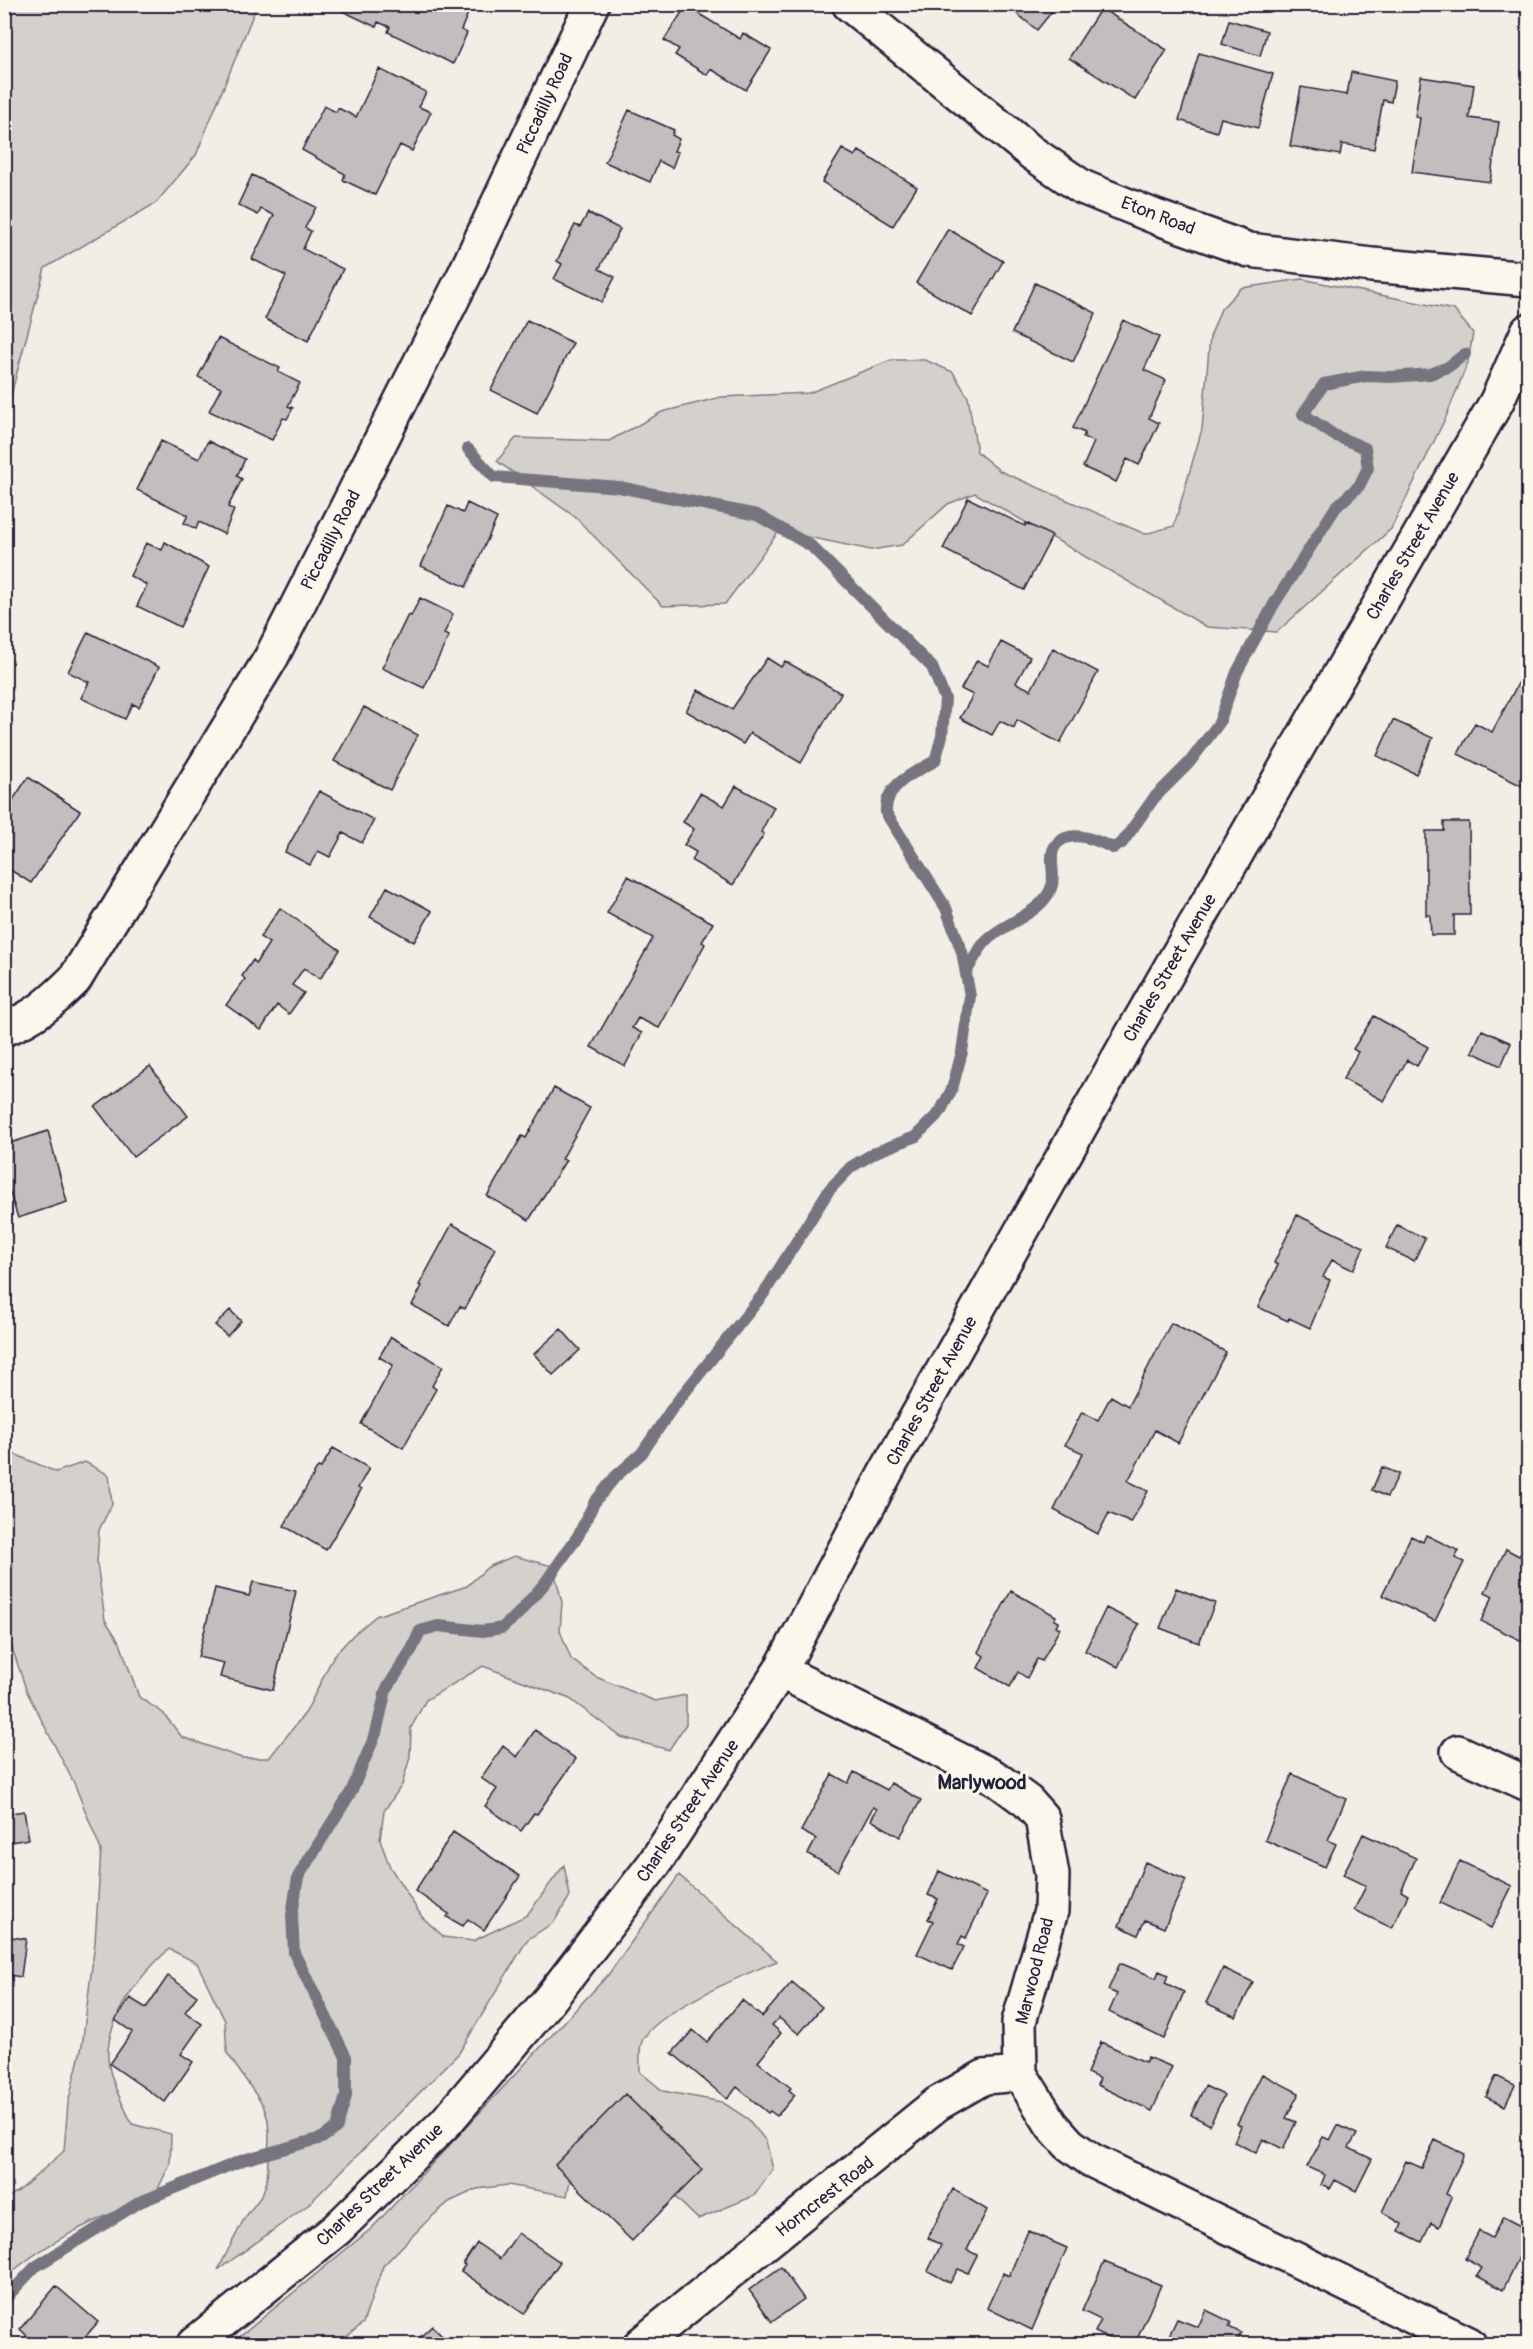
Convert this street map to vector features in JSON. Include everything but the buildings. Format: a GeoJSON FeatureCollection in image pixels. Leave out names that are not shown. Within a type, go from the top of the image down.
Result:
{"type":"FeatureCollection","features":[{"type":"Feature","properties":{"kind":"street","name":"Piccadilly Road"},"geometry":{"type":"LineString","coordinates":[[4,1029],[26,1021],[51,1004],[75,979],[271,658],[464,276],[592,4]]}},
{"type":"Feature","properties":{"kind":"street","name":"Eton Road"},"geometry":{"type":"LineString","coordinates":[[849,4],[1032,153],[1082,187],[1156,217],[1249,250],[1372,265],[1528,279]]}},
{"type":"Feature","properties":{"kind":"street","name":"Charles Street Avenue"},"geometry":{"type":"LineString","coordinates":[[194,2344],[344,2222],[423,2146],[500,2062],[654,1864],[780,1671],[886,1472],[1126,1046],[1497,401],[1528,331]]}},
{"type":"Feature","properties":{"kind":"street","name":"Marwood Road"},"geometry":{"type":"LineString","coordinates":[[780,1671],[994,1777],[1028,1802],[1042,1818],[1052,1875],[1050,1911],[1019,2022],[1020,2074]]}},
{"type":"Feature","properties":{"kind":"street"},"geometry":{"type":"LineString","coordinates":[[1458,1752],[1528,1784]]}},
{"type":"Feature","properties":{"kind":"street","name":"Horncrest Road"},"geometry":{"type":"LineString","coordinates":[[641,2344],[937,2104],[984,2077],[1020,2074]]}},
{"type":"Feature","properties":{"kind":"street"},"geometry":{"type":"LineString","coordinates":[[1020,2074],[1052,2125],[1069,2144],[1091,2160],[1469,2344]]}},
{"type":"Feature","properties":{"kind":"shaded area"},"geometry":{"type":"Polygon","coordinates":[[[5,4],[257,5],[196,155],[156,203],[45,268],[5,417],[5,4]]]}},
{"type":"Feature","properties":{"kind":"shaded area"},"geometry":{"type":"Polygon","coordinates":[[[1302,279],[1454,310],[1473,333],[1468,362],[1446,417],[1391,529],[1277,632],[1207,627],[975,493],[948,504],[902,545],[871,550],[779,531],[725,604],[663,606],[575,517],[497,461],[516,438],[609,441],[662,412],[721,397],[809,393],[891,360],[925,360],[953,372],[968,397],[977,452],[1000,471],[1145,534],[1174,526],[1202,429],[1210,337],[1221,309],[1241,288],[1302,279]]]}},
{"type":"Feature","properties":{"kind":"shaded area"},"geometry":{"type":"Polygon","coordinates":[[[5,1450],[56,1472],[85,1462],[109,1475],[112,1504],[99,1530],[97,1563],[105,1620],[120,1643],[139,1697],[163,1713],[182,1737],[242,1758],[269,1758],[306,1712],[333,1657],[353,1635],[376,1616],[467,1586],[488,1567],[514,1556],[553,1566],[562,1602],[560,1631],[571,1659],[596,1677],[655,1701],[686,1695],[686,1724],[669,1750],[621,1737],[570,1699],[483,1666],[426,1700],[411,1728],[410,1757],[402,1785],[384,1811],[380,1840],[390,1867],[422,1917],[444,1937],[473,1941],[527,1915],[564,1865],[570,1896],[554,1922],[527,1940],[459,2053],[308,2205],[218,2270],[244,2219],[262,2195],[267,2181],[268,2120],[263,2105],[227,2053],[225,2021],[197,1963],[169,1949],[147,1971],[127,1998],[113,2028],[108,2059],[111,2076],[132,2124],[171,2134],[170,2164],[155,2195],[76,2230],[21,2264],[5,2278],[5,2199],[20,2190],[64,2151],[68,2103],[82,2046],[95,1942],[101,1850],[74,1783],[27,1692],[5,1627],[5,1450]]]}},
{"type":"Feature","properties":{"kind":"shaded area"},"geometry":{"type":"Polygon","coordinates":[[[679,1875],[777,1961],[701,1996],[662,2020],[648,2032],[641,2044],[640,2072],[663,2091],[722,2102],[748,2119],[766,2141],[773,2169],[754,2196],[698,2219],[608,2132],[578,2139],[567,2196],[508,2185],[477,2189],[449,2202],[383,2266],[363,2323],[338,2344],[231,2344],[372,2228],[608,1975],[679,1875]]]}},
{"type":"Feature","properties":{"kind":"waterway"},"geometry":{"type":"LineString","coordinates":[[966,972],[986,941],[1033,910],[1048,895],[1053,880],[1053,851],[1060,841],[1073,836],[1094,840],[1113,848],[1122,843],[1154,798],[1189,763],[1219,723],[1237,672],[1274,604],[1336,507],[1359,486],[1368,468],[1365,448],[1334,435],[1303,414],[1324,384],[1366,376],[1430,374],[1448,367],[1465,354]]}},
{"type":"Feature","properties":{"kind":"waterway"},"geometry":{"type":"LineString","coordinates":[[4,2300],[35,2267],[140,2202],[243,2160],[322,2138],[337,2127],[346,2096],[346,2057],[294,1953],[292,1915],[298,1877],[351,1792],[376,1733],[386,1690],[412,1649],[420,1631],[438,1626],[483,1631],[502,1628],[518,1614],[545,1583],[578,1536],[594,1503],[615,1477],[642,1453],[673,1407],[764,1293],[829,1190],[851,1167],[876,1152],[915,1137],[940,1112],[952,1089],[962,1052],[970,996],[962,952],[946,908],[886,813],[887,803],[895,787],[909,775],[935,761],[942,736],[945,699],[932,667],[811,546],[757,515],[619,487],[494,477],[468,449]]}},
{"type":"Feature","properties":{"kind":"district","name":"Marlywood"},"geometry":{"type":"Point","coordinates":[982,1782]}}]}
